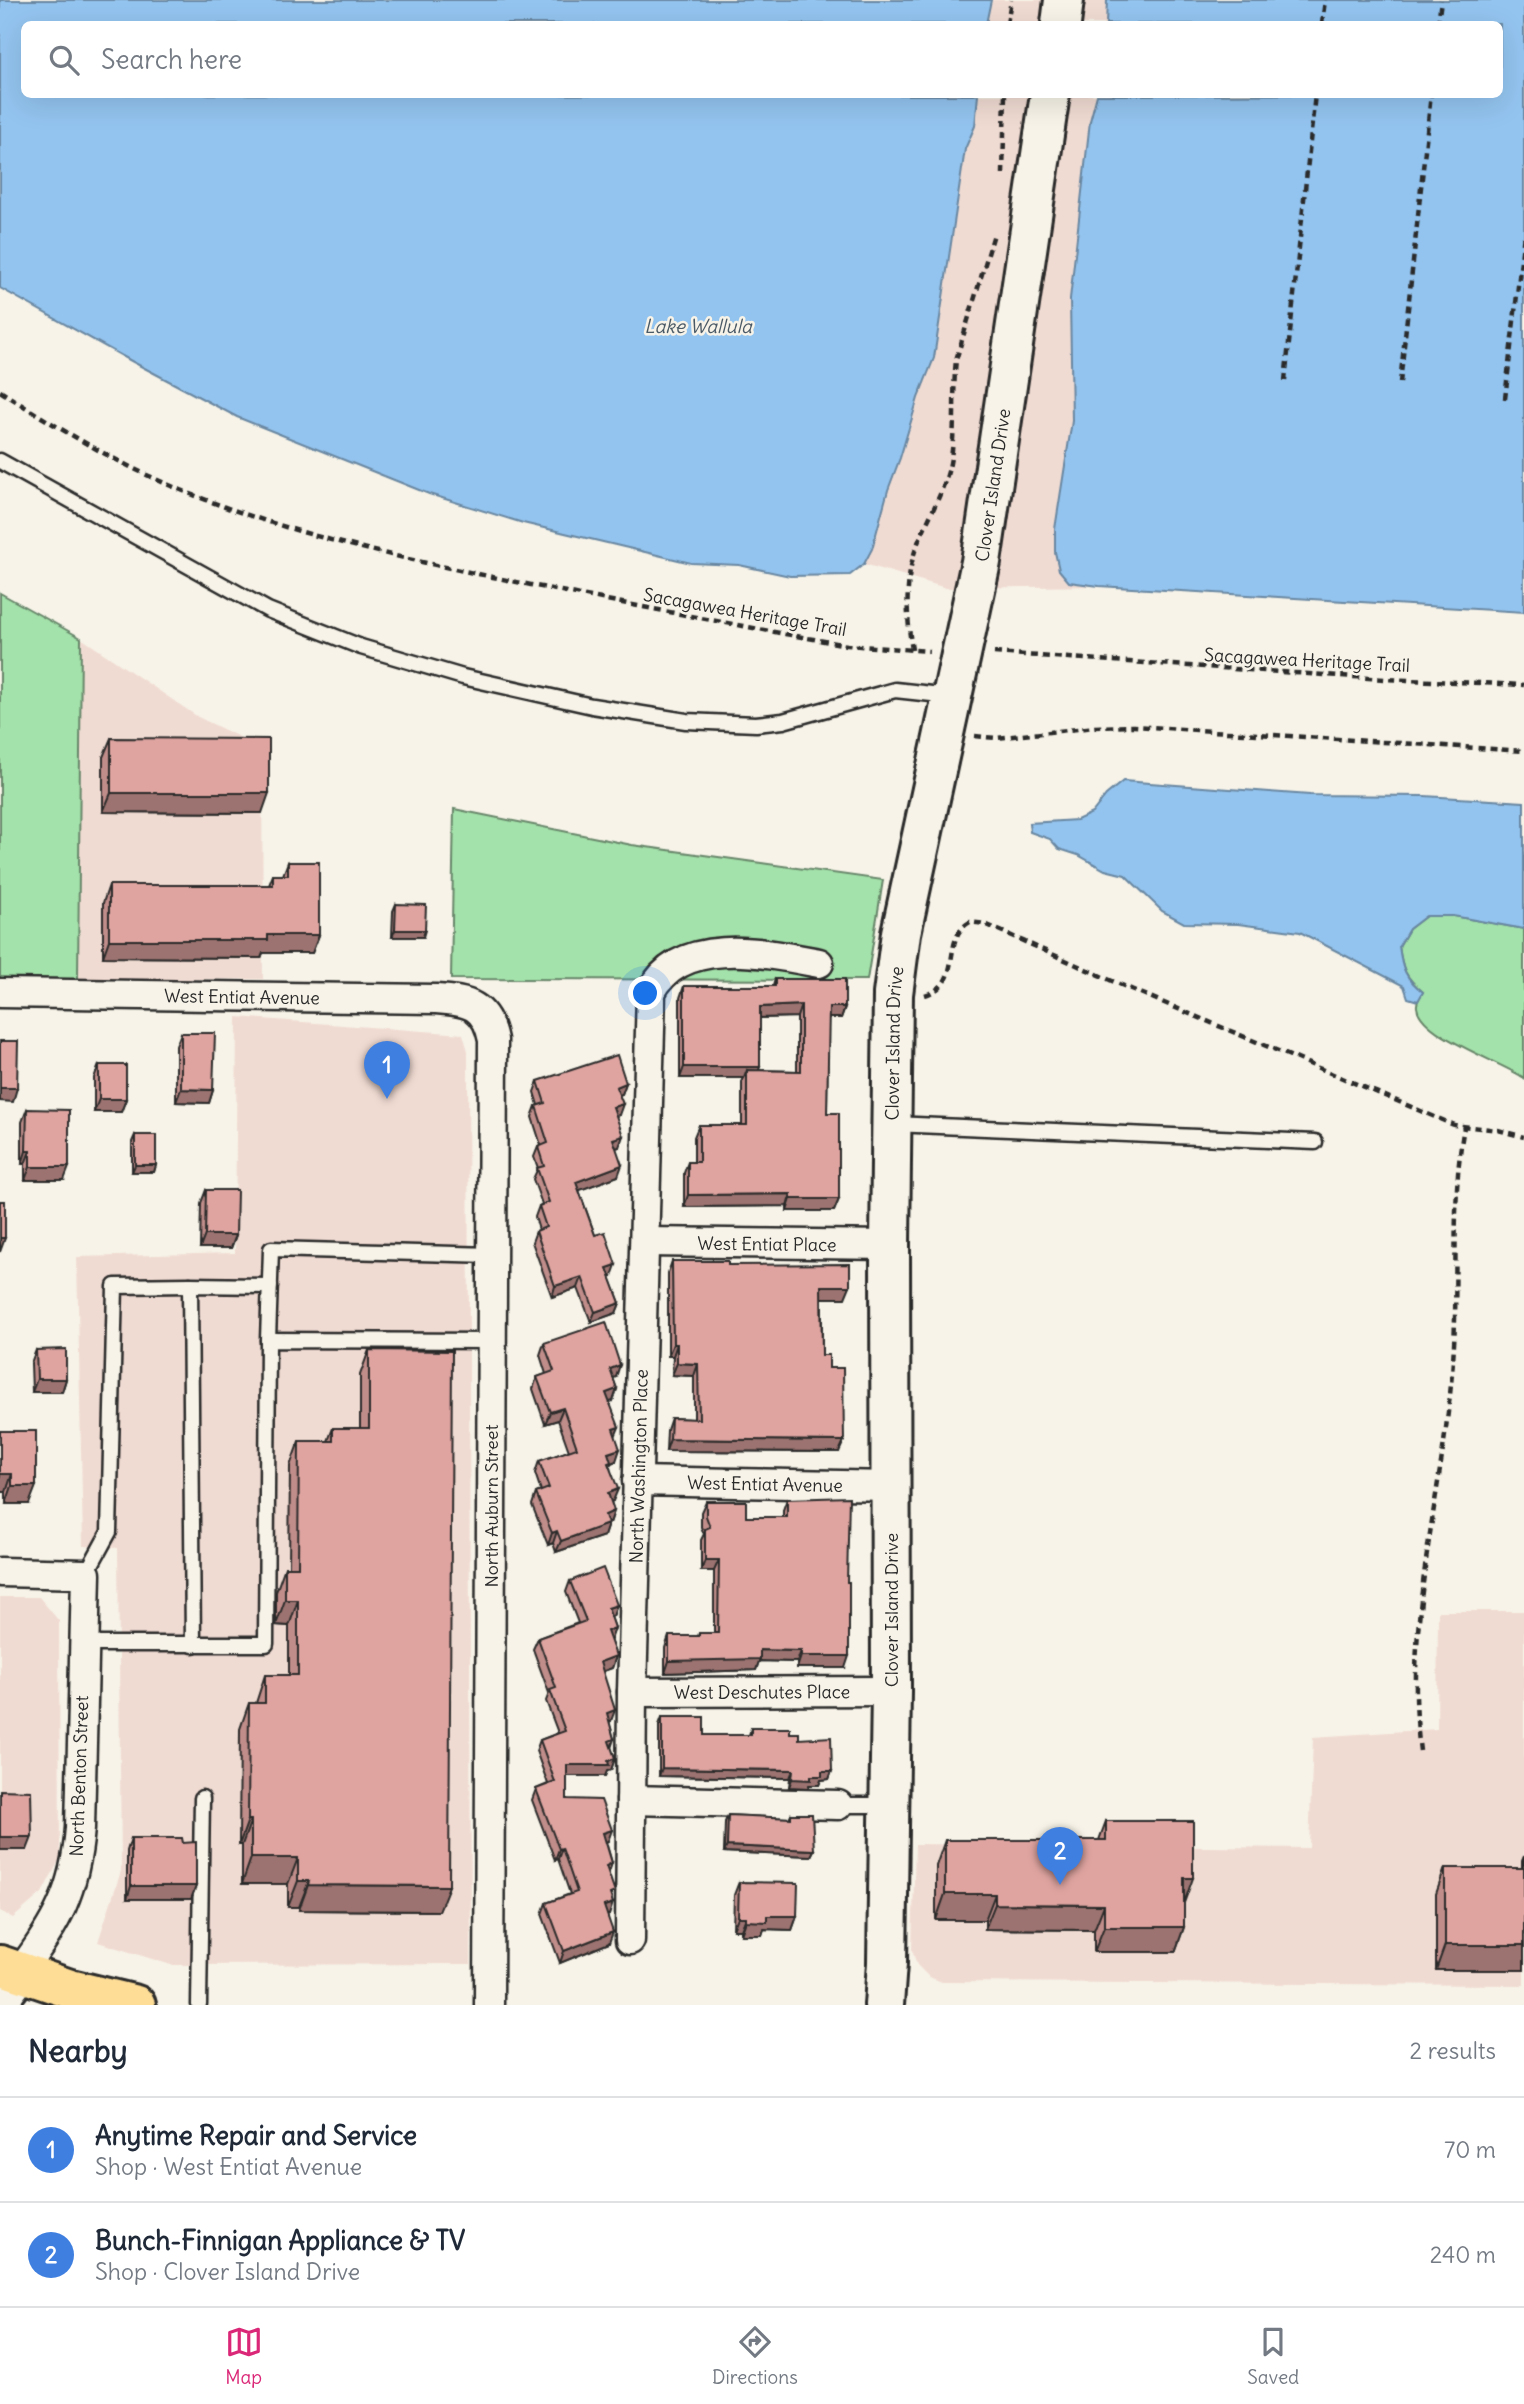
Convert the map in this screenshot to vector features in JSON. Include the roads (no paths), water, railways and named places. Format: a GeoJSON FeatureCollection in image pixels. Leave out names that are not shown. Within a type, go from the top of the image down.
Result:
{"type":"FeatureCollection","features":[{"type":"Feature","properties":{"kind":"main road"},"geometry":{"type":"LineString","coordinates":[[7,1979],[136,2005]]}},
{"type":"Feature","properties":{"kind":"street"},"geometry":{"type":"LineString","coordinates":[[1060,21],[1064,0]]}},
{"type":"Feature","properties":{"kind":"street","name":"Clover Island Drive"},"geometry":{"type":"LineString","coordinates":[[884,2005],[891,1691],[890,1245],[893,994],[896,959],[981,562],[1049,98]]}},
{"type":"Feature","properties":{"kind":"street","name":"North Washington Place"},"geometry":{"type":"LineString","coordinates":[[630,1940],[632,1692],[650,992],[657,979],[669,968],[687,959],[713,953],[780,956],[819,963]]}},
{"type":"Feature","properties":{"kind":"street","name":"West Entiat Avenue"},"geometry":{"type":"LineString","coordinates":[[0,993],[436,999],[461,1001],[481,1011]]}},
{"type":"Feature","properties":{"kind":"street","name":"North Auburn Street"},"geometry":{"type":"LineString","coordinates":[[481,1011],[489,1022],[493,1040],[489,2005]]}},
{"type":"Feature","properties":{"kind":"street","name":"West Entiat Place"},"geometry":{"type":"LineString","coordinates":[[645,1242],[890,1245]]}},
{"type":"Feature","properties":{"kind":"street","name":"West Entiat Avenue"},"geometry":{"type":"LineString","coordinates":[[637,1481],[891,1486]]}},
{"type":"Feature","properties":{"kind":"street"},"geometry":{"type":"LineString","coordinates":[[0,1572],[86,1574]]}},
{"type":"Feature","properties":{"kind":"street","name":"North Benton Street"},"geometry":{"type":"LineString","coordinates":[[7,1979],[47,1936],[57,1919],[77,1860],[86,1574]]}},
{"type":"Feature","properties":{"kind":"street","name":"West Deschutes Place"},"geometry":{"type":"LineString","coordinates":[[632,1692],[891,1691]]}},
{"type":"Feature","properties":{"kind":"street"},"geometry":{"type":"LineString","coordinates":[[631,1800],[838,1805]]}},
{"type":"Feature","properties":{"kind":"lane"},"geometry":{"type":"LineString","coordinates":[[0,461],[268,610],[361,647],[463,677],[592,706],[687,721],[756,724],[783,721],[895,690],[951,697]]}},
{"type":"Feature","properties":{"kind":"lane"},"geometry":{"type":"LineString","coordinates":[[892,1124],[1315,1142]]}},
{"type":"Feature","properties":{"kind":"lane"},"geometry":{"type":"LineString","coordinates":[[84,1644],[266,1644],[271,1249],[492,1255]]}},
{"type":"Feature","properties":{"kind":"lane"},"geometry":{"type":"LineString","coordinates":[[190,1285],[193,1645]]}},
{"type":"Feature","properties":{"kind":"lane"},"geometry":{"type":"LineString","coordinates":[[86,1574],[108,1532],[115,1286],[270,1286]]}},
{"type":"Feature","properties":{"kind":"lane"},"geometry":{"type":"LineString","coordinates":[[268,1340],[492,1340]]}},
{"type":"Feature","properties":{"kind":"lane"},"geometry":{"type":"LineString","coordinates":[[199,2005],[202,1798]]}},
{"type":"Feature","properties":{"kind":"lane"},"geometry":{"type":"LineString","coordinates":[[838,1805],[889,1805]]}},
{"type":"Feature","properties":{"kind":"water","name":"Lake Wallula"},"geometry":{"type":"Polygon","coordinates":[[[0,0],[991,0],[987,21],[21,21],[21,98],[978,98],[975,126],[965,149],[934,358],[888,490],[872,549],[864,564],[850,575],[790,576],[739,565],[691,563],[523,523],[429,494],[237,417],[0,288],[0,0]]]}},
{"type":"Feature","properties":{"kind":"water"},"geometry":{"type":"Polygon","coordinates":[[[1107,0],[1524,0],[1524,612],[1099,586],[1069,582],[1059,570],[1055,552],[1055,529],[1072,421],[1070,299],[1090,121],[1096,98],[1503,98],[1503,21],[1106,21],[1107,0]]]}},
{"type":"Feature","properties":{"kind":"water"},"geometry":{"type":"Polygon","coordinates":[[[1123,781],[1310,795],[1424,796],[1524,802],[1524,929],[1453,916],[1426,916],[1409,929],[1399,946],[1405,972],[1423,992],[1418,1001],[1408,998],[1404,986],[1300,932],[1238,924],[1184,923],[1162,911],[1125,875],[1105,870],[1078,855],[1059,849],[1050,839],[1030,832],[1029,823],[1077,820],[1092,813],[1106,795],[1123,781]]]}},
{"type":"Feature","properties":{"kind":"place","name":"Anytime Repair and Service"},"geometry":{"type":"Point","coordinates":[387,1099]}},
{"type":"Feature","properties":{"kind":"place","name":"Bunch-Finnigan Appliance & TV"},"geometry":{"type":"Point","coordinates":[1060,1885]}}]}
